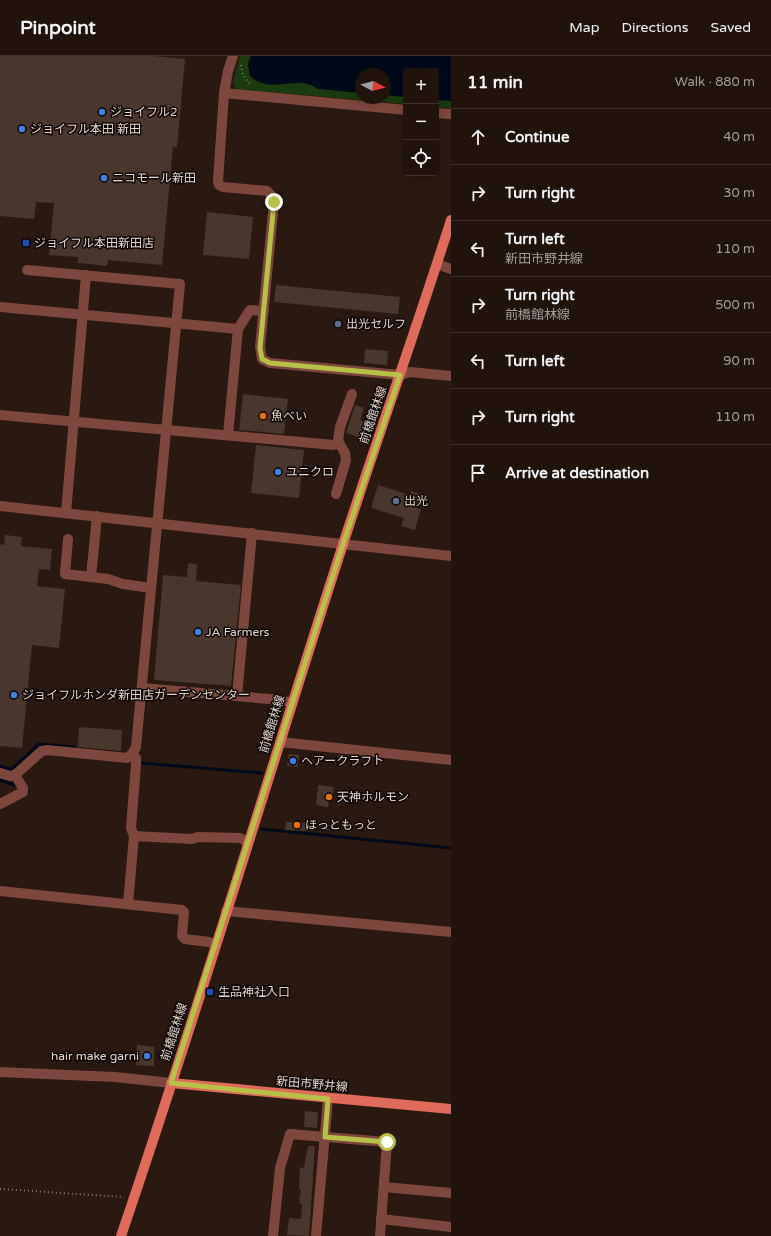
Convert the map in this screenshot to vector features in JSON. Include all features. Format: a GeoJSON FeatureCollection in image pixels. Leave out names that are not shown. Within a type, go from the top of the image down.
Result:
{"type":"FeatureCollection","features":[{"type":"Feature","properties":{"kind":"main road","name":"前橋館林線"},"geometry":{"type":"LineString","coordinates":[[120,1236],[134,1198],[216,945],[343,544],[451,220]]}},
{"type":"Feature","properties":{"kind":"main road","name":"新田市野井線"},"geometry":{"type":"LineString","coordinates":[[171,1083],[328,1099],[451,1109]]}},
{"type":"Feature","properties":{"kind":"street"},"geometry":{"type":"LineString","coordinates":[[233,56],[228,71],[224,93],[218,176],[219,185],[223,187],[267,191],[272,196],[274,202],[260,355],[265,362],[400,375],[410,372],[451,376]]}},
{"type":"Feature","properties":{"kind":"street"},"geometry":{"type":"LineString","coordinates":[[224,93],[403,110]]}},
{"type":"Feature","properties":{"kind":"street"},"geometry":{"type":"LineString","coordinates":[[439,113],[451,114]]}},
{"type":"Feature","properties":{"kind":"street"},"geometry":{"type":"LineString","coordinates":[[437,264],[451,269]]}},
{"type":"Feature","properties":{"kind":"street"},"geometry":{"type":"LineString","coordinates":[[0,773],[10,776],[15,775],[42,751],[47,750],[127,758],[132,754],[136,747],[180,284],[27,270]]}},
{"type":"Feature","properties":{"kind":"street"},"geometry":{"type":"LineString","coordinates":[[66,513],[86,275]]}},
{"type":"Feature","properties":{"kind":"street"},"geometry":{"type":"LineString","coordinates":[[0,307],[238,329]]}},
{"type":"Feature","properties":{"kind":"street"},"geometry":{"type":"LineString","coordinates":[[228,435],[238,329],[250,310],[264,311]]}},
{"type":"Feature","properties":{"kind":"street"},"geometry":{"type":"LineString","coordinates":[[336,494],[346,460],[345,454],[338,441],[340,427],[352,394]]}},
{"type":"Feature","properties":{"kind":"street"},"geometry":{"type":"LineString","coordinates":[[0,415],[334,445]]}},
{"type":"Feature","properties":{"kind":"street"},"geometry":{"type":"LineString","coordinates":[[0,506],[158,522],[451,556]]}},
{"type":"Feature","properties":{"kind":"street"},"geometry":{"type":"LineString","coordinates":[[91,577],[97,516]]}},
{"type":"Feature","properties":{"kind":"street"},"geometry":{"type":"LineString","coordinates":[[237,696],[252,534]]}},
{"type":"Feature","properties":{"kind":"street"},"geometry":{"type":"LineString","coordinates":[[68,540],[65,574],[108,579],[123,584],[152,588]]}},
{"type":"Feature","properties":{"kind":"street"},"geometry":{"type":"LineString","coordinates":[[142,688],[281,700],[292,703]]}},
{"type":"Feature","properties":{"kind":"street"},"geometry":{"type":"LineString","coordinates":[[280,742],[451,760]]}},
{"type":"Feature","properties":{"kind":"street"},"geometry":{"type":"LineString","coordinates":[[128,904],[134,836],[131,828],[136,764],[136,758],[132,754]]}},
{"type":"Feature","properties":{"kind":"street"},"geometry":{"type":"LineString","coordinates":[[0,804],[23,792],[23,788],[15,775]]}},
{"type":"Feature","properties":{"kind":"street"},"geometry":{"type":"LineString","coordinates":[[134,836],[192,839],[198,837],[240,838],[248,842]]}},
{"type":"Feature","properties":{"kind":"street"},"geometry":{"type":"LineString","coordinates":[[0,891],[182,910],[184,912],[182,936],[185,939],[209,942],[216,945]]}},
{"type":"Feature","properties":{"kind":"street"},"geometry":{"type":"LineString","coordinates":[[226,911],[451,932]]}},
{"type":"Feature","properties":{"kind":"street"},"geometry":{"type":"LineString","coordinates":[[0,1072],[115,1077],[171,1083]]}},
{"type":"Feature","properties":{"kind":"street"},"geometry":{"type":"LineString","coordinates":[[316,1236],[328,1099]]}},
{"type":"Feature","properties":{"kind":"street"},"geometry":{"type":"LineString","coordinates":[[273,1236],[280,1168],[290,1134],[387,1142],[380,1236]]}},
{"type":"Feature","properties":{"kind":"street"},"geometry":{"type":"LineString","coordinates":[[384,1187],[451,1193]]}},
{"type":"Feature","properties":{"kind":"street"},"geometry":{"type":"LineString","coordinates":[[381,1220],[451,1227]]}},
{"type":"Feature","properties":{"kind":"path"},"geometry":{"type":"LineString","coordinates":[[0,1189],[134,1198]]}},
{"type":"Feature","properties":{"kind":"green space"},"geometry":{"type":"Polygon","coordinates":[[[240,56],[451,56],[451,108],[439,107],[439,68],[403,68],[403,104],[391,103],[391,68],[355,68],[355,100],[236,89],[233,83],[240,56]]]}},
{"type":"Feature","properties":{"kind":"water"},"geometry":{"type":"Polygon","coordinates":[[[251,56],[451,56],[451,101],[439,100],[439,68],[403,68],[403,97],[391,96],[391,68],[355,68],[355,92],[318,89],[301,83],[275,85],[258,82],[250,76],[248,64],[251,56]]]}},
{"type":"Feature","properties":{"kind":"building","name":"ニコモール新田"},"geometry":{"type":"Polygon","coordinates":[[[0,56],[153,56],[185,59],[177,147],[173,147],[162,265],[108,260],[107,266],[78,263],[78,257],[49,255],[54,203],[36,202],[34,219],[0,216],[0,56]]]}},
{"type":"Feature","properties":{"kind":"building"},"geometry":{"type":"Polygon","coordinates":[[[207,212],[253,217],[249,259],[203,255],[207,212]]]}},
{"type":"Feature","properties":{"kind":"building"},"geometry":{"type":"Polygon","coordinates":[[[276,285],[400,297],[398,314],[274,302],[276,285]]]}},
{"type":"Feature","properties":{"kind":"building"},"geometry":{"type":"Polygon","coordinates":[[[365,349],[388,351],[387,365],[364,363],[365,349]]]}},
{"type":"Feature","properties":{"kind":"building","name":"魚べい"},"geometry":{"type":"Polygon","coordinates":[[[243,394],[288,399],[284,434],[239,430],[243,394]]]}},
{"type":"Feature","properties":{"kind":"building"},"geometry":{"type":"Polygon","coordinates":[[[355,405],[364,408],[360,420],[366,422],[361,438],[346,433],[355,405]]]}},
{"type":"Feature","properties":{"kind":"building","name":"ユニクロ"},"geometry":{"type":"Polygon","coordinates":[[[256,445],[304,450],[299,498],[251,493],[256,445]]]}},
{"type":"Feature","properties":{"kind":"building","name":"出光"},"geometry":{"type":"Polygon","coordinates":[[[378,485],[410,495],[411,491],[421,494],[417,508],[421,509],[415,530],[401,526],[404,518],[371,508],[378,485]]]}},
{"type":"Feature","properties":{"kind":"building"},"geometry":{"type":"Polygon","coordinates":[[[5,535],[22,537],[21,546],[52,549],[50,570],[39,569],[37,586],[65,589],[59,648],[32,645],[22,748],[0,746],[0,544],[4,545],[5,535]]]}},
{"type":"Feature","properties":{"kind":"building","name":"JA Farmers"},"geometry":{"type":"Polygon","coordinates":[[[188,563],[197,564],[196,581],[241,585],[231,686],[154,680],[163,575],[187,577],[188,563]]]}},
{"type":"Feature","properties":{"kind":"building"},"geometry":{"type":"Polygon","coordinates":[[[79,727],[122,730],[121,751],[78,747],[79,727]]]}},
{"type":"Feature","properties":{"kind":"building"},"geometry":{"type":"Polygon","coordinates":[[[289,754],[299,755],[298,767],[287,766],[289,754]]]}},
{"type":"Feature","properties":{"kind":"building"},"geometry":{"type":"Polygon","coordinates":[[[318,785],[334,787],[332,801],[329,801],[328,807],[316,805],[318,785]]]}},
{"type":"Feature","properties":{"kind":"building"},"geometry":{"type":"Polygon","coordinates":[[[286,822],[307,823],[307,831],[285,830],[286,822]]]}},
{"type":"Feature","properties":{"kind":"building"},"geometry":{"type":"Polygon","coordinates":[[[137,1045],[154,1047],[154,1066],[136,1065],[137,1045]]]}},
{"type":"Feature","properties":{"kind":"building"},"geometry":{"type":"Polygon","coordinates":[[[305,1111],[318,1112],[317,1128],[304,1127],[305,1111]]]}},
{"type":"Feature","properties":{"kind":"building"},"geometry":{"type":"Polygon","coordinates":[[[308,1146],[315,1146],[309,1236],[287,1235],[289,1218],[301,1219],[302,1204],[299,1203],[301,1189],[299,1189],[300,1167],[304,1168],[308,1146]]]}},
{"type":"Feature","properties":{"kind":"waterway"},"geometry":{"type":"LineString","coordinates":[[0,766],[11,770],[39,744],[74,747]]}},
{"type":"Feature","properties":{"kind":"waterway"},"geometry":{"type":"LineString","coordinates":[[142,763],[262,773]]}},
{"type":"Feature","properties":{"kind":"waterway"},"geometry":{"type":"LineString","coordinates":[[0,780],[14,785]]}},
{"type":"Feature","properties":{"kind":"waterway"},"geometry":{"type":"LineString","coordinates":[[262,829],[451,848]]}},
{"type":"Feature","properties":{"kind":"place","name":"ジョイフル2"},"geometry":{"type":"Point","coordinates":[102,112]}},
{"type":"Feature","properties":{"kind":"place","name":"ジョイフル本田 新田"},"geometry":{"type":"Point","coordinates":[22,129]}},
{"type":"Feature","properties":{"kind":"place","name":"ニコモール新田"},"geometry":{"type":"Point","coordinates":[104,178]}},
{"type":"Feature","properties":{"kind":"place","name":"ジョイフル本田新田店"},"geometry":{"type":"Point","coordinates":[26,243]}},
{"type":"Feature","properties":{"kind":"place","name":"出光セルフ"},"geometry":{"type":"Point","coordinates":[338,324]}},
{"type":"Feature","properties":{"kind":"place","name":"魚べい"},"geometry":{"type":"Point","coordinates":[263,416]}},
{"type":"Feature","properties":{"kind":"place","name":"ユニクロ"},"geometry":{"type":"Point","coordinates":[278,472]}},
{"type":"Feature","properties":{"kind":"place","name":"出光"},"geometry":{"type":"Point","coordinates":[396,501]}},
{"type":"Feature","properties":{"kind":"place","name":"JA Farmers"},"geometry":{"type":"Point","coordinates":[198,632]}},
{"type":"Feature","properties":{"kind":"place","name":"ジョイフルホンダ新田店ガーデンセンター"},"geometry":{"type":"Point","coordinates":[14,695]}},
{"type":"Feature","properties":{"kind":"place","name":"ヘアークラフト"},"geometry":{"type":"Point","coordinates":[293,761]}},
{"type":"Feature","properties":{"kind":"place","name":"天神ホルモン"},"geometry":{"type":"Point","coordinates":[329,797]}},
{"type":"Feature","properties":{"kind":"place","name":"ほっともっと"},"geometry":{"type":"Point","coordinates":[297,825]}},
{"type":"Feature","properties":{"kind":"place","name":"生品神社入口"},"geometry":{"type":"Point","coordinates":[210,992]}},
{"type":"Feature","properties":{"kind":"place","name":"hair make garni"},"geometry":{"type":"Point","coordinates":[147,1056]}},
{"type":"Feature","properties":{"kind":"route"},"geometry":{"type":"LineString","coordinates":[[274,202],[260,348],[260,355],[262,359],[265,362],[270,363],[400,375],[343,544],[171,1083],[328,1099],[325,1137],[387,1142]]}}]}
